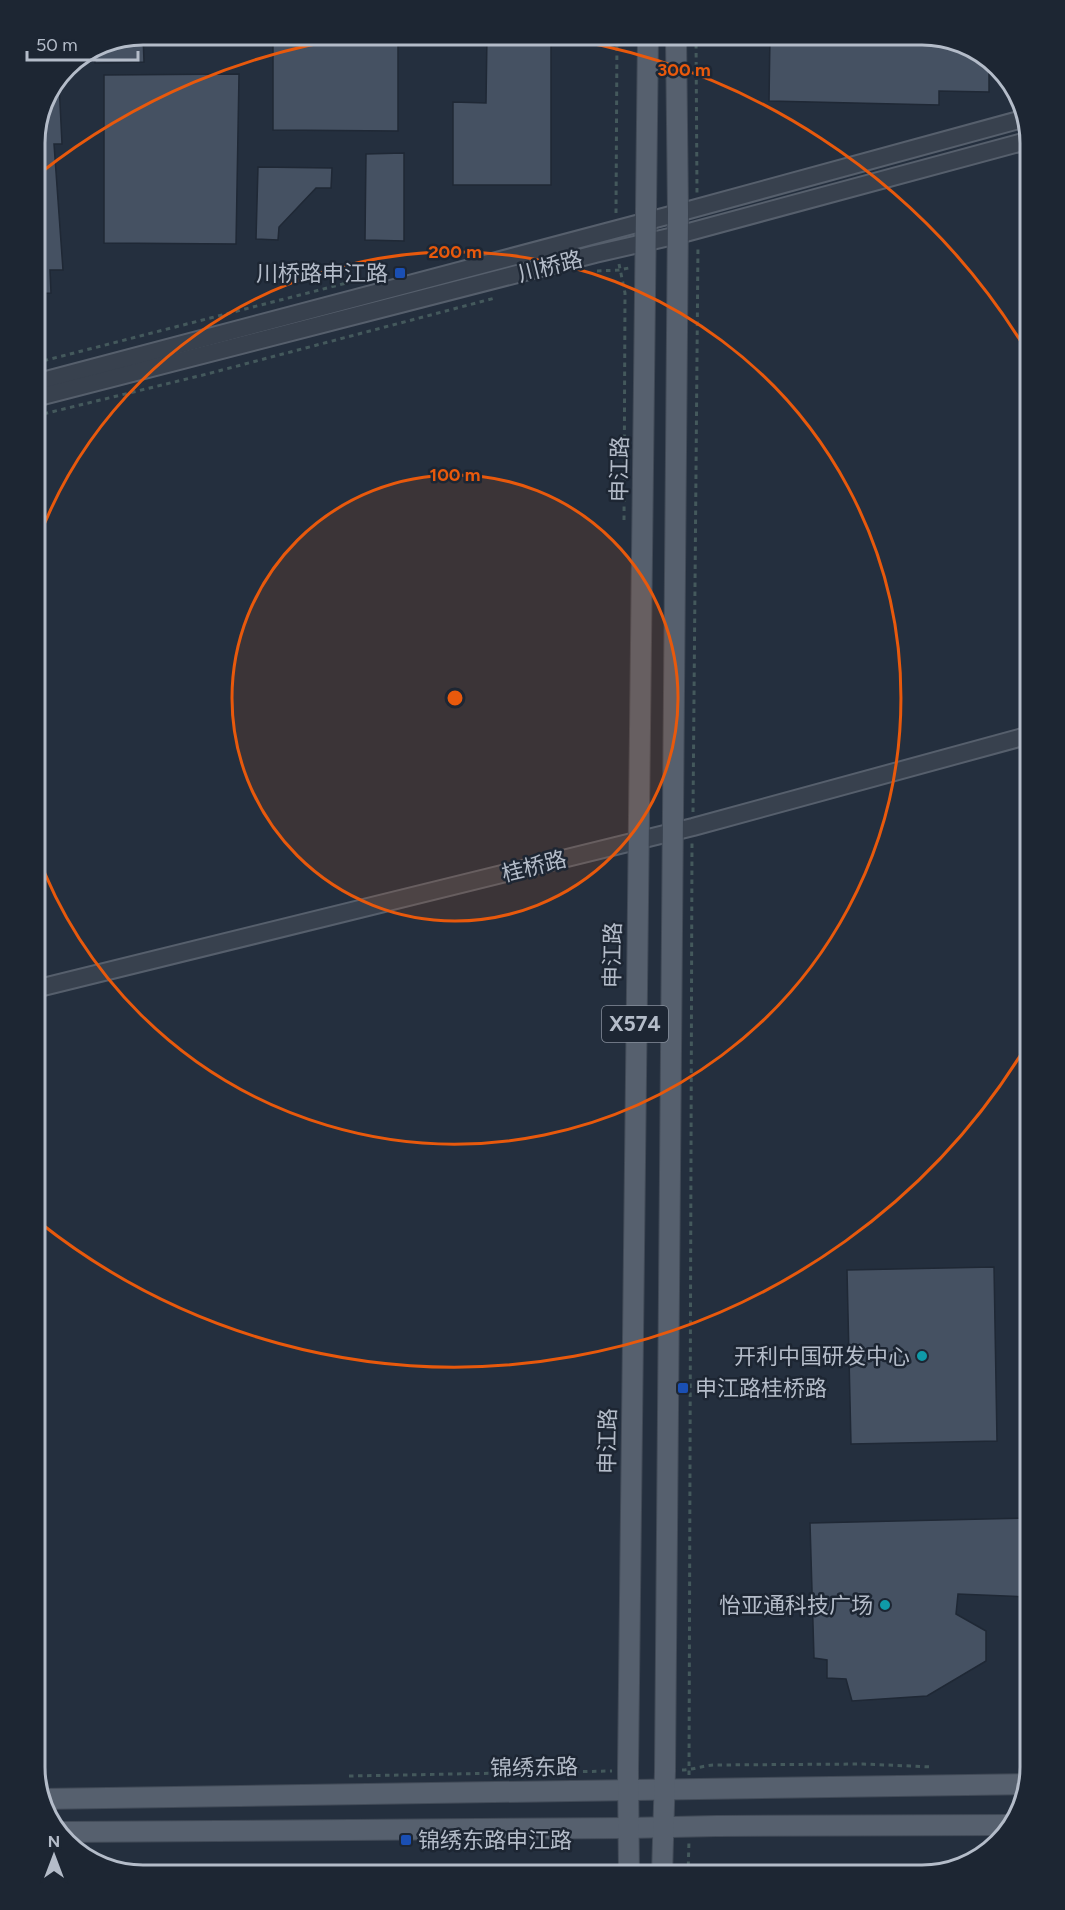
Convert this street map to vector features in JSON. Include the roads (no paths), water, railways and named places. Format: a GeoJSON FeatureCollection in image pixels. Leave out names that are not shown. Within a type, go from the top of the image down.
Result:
{"type":"FeatureCollection","features":[{"type":"Feature","properties":{"kind":"main road","name":"申江路"},"geometry":{"type":"LineString","coordinates":[[629,1865],[637,840],[648,45]]}},
{"type":"Feature","properties":{"kind":"main road","name":"X574"},"geometry":{"type":"LineString","coordinates":[[662,1865],[683,829],[676,45]]}},
{"type":"Feature","properties":{"kind":"main road","name":"锦绣东路"},"geometry":{"type":"LineString","coordinates":[[50,1799],[628,1780],[1018,1784]]}},
{"type":"Feature","properties":{"kind":"main road"},"geometry":{"type":"LineString","coordinates":[[84,1832],[1001,1825]]}},
{"type":"Feature","properties":{"kind":"street","name":"川桥路"},"geometry":{"type":"LineString","coordinates":[[45,380],[698,208],[1017,120]]}},
{"type":"Feature","properties":{"kind":"street","name":"川桥路"},"geometry":{"type":"LineString","coordinates":[[45,395],[678,235],[1020,143]]}},
{"type":"Feature","properties":{"kind":"street","name":"桂桥路"},"geometry":{"type":"LineString","coordinates":[[45,987],[683,829],[1020,738]]}},
{"type":"Feature","properties":{"kind":"place","name":"川桥路申江路"},"geometry":{"type":"Point","coordinates":[400,273]}},
{"type":"Feature","properties":{"kind":"place","name":"开利中国研发中心"},"geometry":{"type":"Point","coordinates":[922,1356]}},
{"type":"Feature","properties":{"kind":"place","name":"申江路桂桥路"},"geometry":{"type":"Point","coordinates":[683,1388]}},
{"type":"Feature","properties":{"kind":"place","name":"怡亚通科技广场"},"geometry":{"type":"Point","coordinates":[885,1605]}},
{"type":"Feature","properties":{"kind":"place","name":"锦绣东路申江路"},"geometry":{"type":"Point","coordinates":[406,1840]}}]}
